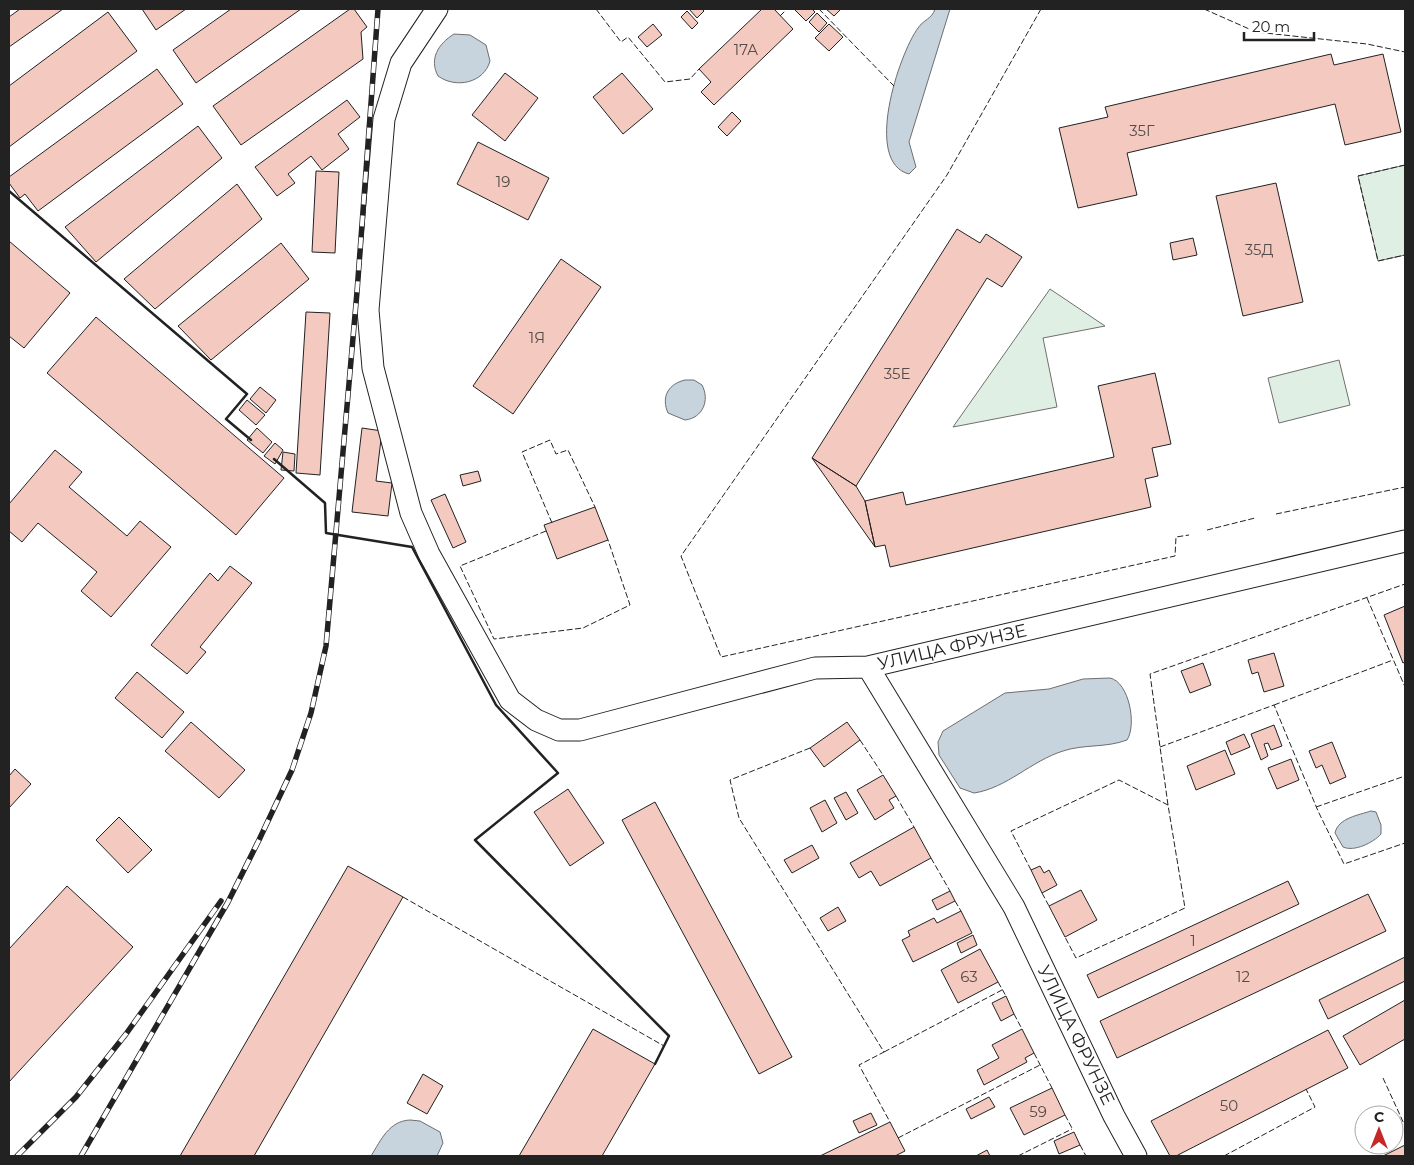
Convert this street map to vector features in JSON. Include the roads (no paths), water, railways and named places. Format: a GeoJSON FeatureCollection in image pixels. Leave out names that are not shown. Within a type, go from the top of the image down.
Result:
{"type":"FeatureCollection","features":[{"type":"Feature","properties":{"kind":"street"},"geometry":{"type":"LineString","coordinates":[[437,9],[401,63],[384,119],[368,310],[373,368],[411,513],[429,554],[510,700],[536,720],[559,730],[580,730],[815,668],[868,667]]}},
{"type":"Feature","properties":{"kind":"street","name":"УЛИЦА ФРУНЗЕ"},"geometry":{"type":"LineString","coordinates":[[1136,1156],[1114,1116],[1014,907],[868,667],[1405,541]]}},
{"type":"Feature","properties":{"kind":"railway"},"geometry":{"type":"LineString","coordinates":[[81,1156],[228,902],[292,770],[311,713],[326,646],[357,292],[378,9]]}},
{"type":"Feature","properties":{"kind":"railway"},"geometry":{"type":"LineString","coordinates":[[17,1156],[76,1097],[126,1034],[221,901]]}}]}
